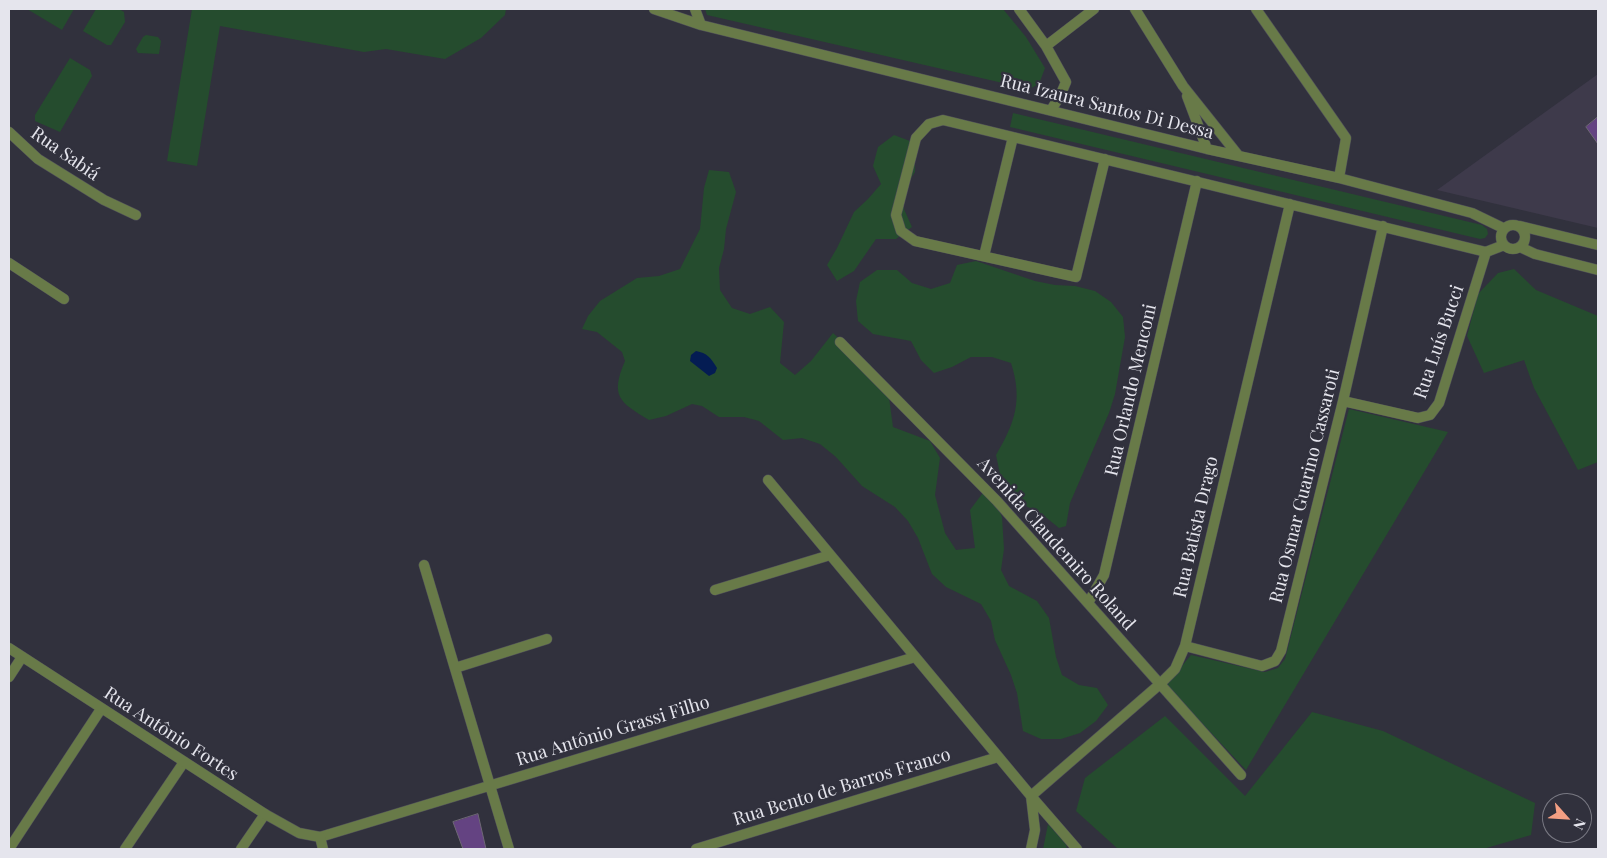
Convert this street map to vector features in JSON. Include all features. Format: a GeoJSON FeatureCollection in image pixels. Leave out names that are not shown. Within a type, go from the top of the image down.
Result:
{"type":"FeatureCollection","features":[{"type":"Feature","properties":{"kind":"street","name":"Rua Izaura Santos Di Dessa"},"geometry":{"type":"LineString","coordinates":[[654,9],[701,25],[1207,148],[1339,178],[1472,213],[1504,228]]}},
{"type":"Feature","properties":{"kind":"street"},"geometry":{"type":"LineString","coordinates":[[695,9],[701,25]]}},
{"type":"Feature","properties":{"kind":"street"},"geometry":{"type":"LineString","coordinates":[[1019,9],[1046,46],[1066,82],[1051,110]]}},
{"type":"Feature","properties":{"kind":"street"},"geometry":{"type":"LineString","coordinates":[[1046,46],[1094,9]]}},
{"type":"Feature","properties":{"kind":"street"},"geometry":{"type":"LineString","coordinates":[[1134,9],[1183,86],[1238,155]]}},
{"type":"Feature","properties":{"kind":"street"},"geometry":{"type":"LineString","coordinates":[[1256,9],[1346,138],[1339,178]]}},
{"type":"Feature","properties":{"kind":"street"},"geometry":{"type":"LineString","coordinates":[[1183,86],[1207,148]]}},
{"type":"Feature","properties":{"kind":"street"},"geometry":{"type":"LineString","coordinates":[[1105,159],[1076,277],[915,241],[901,231],[896,215],[916,138],[929,124],[943,120],[1384,226],[1486,252],[1504,245]]}},
{"type":"Feature","properties":{"kind":"street","name":"Rua Sabiá"},"geometry":{"type":"LineString","coordinates":[[9,132],[38,159],[104,200],[136,215]]}},
{"type":"Feature","properties":{"kind":"street"},"geometry":{"type":"LineString","coordinates":[[984,256],[1013,137]]}},
{"type":"Feature","properties":{"kind":"street","name":"Rua Orlando Menconi"},"geometry":{"type":"LineString","coordinates":[[1088,603],[1104,575],[1197,181]]}},
{"type":"Feature","properties":{"kind":"street","name":"Rua Batista Drago"},"geometry":{"type":"LineString","coordinates":[[1031,796],[1160,684],[1175,668],[1185,646],[1290,204]]}},
{"type":"Feature","properties":{"kind":"street"},"geometry":{"type":"LineString","coordinates":[[1520,226],[1526,236],[1524,242],[1515,249],[1508,248],[1501,240],[1501,234],[1504,228],[1514,224],[1598,245]]}},
{"type":"Feature","properties":{"kind":"street","name":"Rua Osmar Guarino Cassaroti"},"geometry":{"type":"LineString","coordinates":[[1185,646],[1262,666],[1275,662],[1282,651],[1384,226]]}},
{"type":"Feature","properties":{"kind":"street"},"geometry":{"type":"LineString","coordinates":[[1520,247],[1535,254],[1598,270]]}},
{"type":"Feature","properties":{"kind":"street","name":"Rua Luís Bucci"},"geometry":{"type":"LineString","coordinates":[[1343,401],[1418,418],[1430,414],[1439,403],[1486,252]]}},
{"type":"Feature","properties":{"kind":"street"},"geometry":{"type":"LineString","coordinates":[[9,263],[64,299]]}},
{"type":"Feature","properties":{"kind":"street","name":"Avenida Claudemiro Roland"},"geometry":{"type":"LineString","coordinates":[[840,342],[997,501],[1241,774]]}},
{"type":"Feature","properties":{"kind":"street"},"geometry":{"type":"LineString","coordinates":[[768,480],[1073,847]]}},
{"type":"Feature","properties":{"kind":"street"},"geometry":{"type":"LineString","coordinates":[[715,590],[830,555]]}},
{"type":"Feature","properties":{"kind":"street"},"geometry":{"type":"LineString","coordinates":[[424,565],[509,849]]}},
{"type":"Feature","properties":{"kind":"street"},"geometry":{"type":"LineString","coordinates":[[455,668],[547,639]]}},
{"type":"Feature","properties":{"kind":"street","name":"Rua Antônio Fortes"},"geometry":{"type":"LineString","coordinates":[[9,648],[265,814],[299,833],[320,837]]}},
{"type":"Feature","properties":{"kind":"street"},"geometry":{"type":"LineString","coordinates":[[9,677],[22,656]]}},
{"type":"Feature","properties":{"kind":"street","name":"Rua Antônio Grassi Filho"},"geometry":{"type":"LineString","coordinates":[[320,837],[915,657]]}},
{"type":"Feature","properties":{"kind":"street"},"geometry":{"type":"LineString","coordinates":[[9,849],[101,709]]}},
{"type":"Feature","properties":{"kind":"street","name":"Rua Bento de Barros Franco"},"geometry":{"type":"LineString","coordinates":[[696,849],[998,757]]}},
{"type":"Feature","properties":{"kind":"street"},"geometry":{"type":"LineString","coordinates":[[124,849],[184,762]]}},
{"type":"Feature","properties":{"kind":"street"},"geometry":{"type":"LineString","coordinates":[[1030,849],[1035,830],[1031,796]]}},
{"type":"Feature","properties":{"kind":"street"},"geometry":{"type":"LineString","coordinates":[[241,849],[265,814]]}},
{"type":"Feature","properties":{"kind":"street"},"geometry":{"type":"LineString","coordinates":[[320,837],[323,849]]}},
{"type":"Feature","properties":{"kind":"shaded area"},"geometry":{"type":"Polygon","coordinates":[[[1598,74],[1598,228],[1437,190],[1598,74]]]}},
{"type":"Feature","properties":{"kind":"green space"},"geometry":{"type":"Polygon","coordinates":[[[27,9],[74,9],[62,30],[27,9]]]}},
{"type":"Feature","properties":{"kind":"green space"},"geometry":{"type":"Polygon","coordinates":[[[96,9],[119,9],[124,12],[125,22],[111,45],[107,45],[83,31],[96,9]]]}},
{"type":"Feature","properties":{"kind":"green space"},"geometry":{"type":"Polygon","coordinates":[[[192,9],[506,9],[505,15],[481,38],[445,59],[386,49],[364,52],[220,26],[197,166],[167,161],[192,9]]]}},
{"type":"Feature","properties":{"kind":"green space"},"geometry":{"type":"Polygon","coordinates":[[[705,9],[1003,9],[1026,37],[1045,68],[1039,84],[1029,89],[707,15],[705,9]]]}},
{"type":"Feature","properties":{"kind":"green space"},"geometry":{"type":"Polygon","coordinates":[[[146,35],[158,37],[161,41],[159,54],[138,53],[136,49],[146,35]]]}},
{"type":"Feature","properties":{"kind":"green space"},"geometry":{"type":"Polygon","coordinates":[[[70,58],[90,70],[92,76],[60,132],[35,121],[35,115],[70,58]]]}},
{"type":"Feature","properties":{"kind":"green space"},"geometry":{"type":"Polygon","coordinates":[[[1013,113],[1482,225],[1487,229],[1488,234],[1485,238],[1480,239],[1010,127],[1013,113]]]}},
{"type":"Feature","properties":{"kind":"green space"},"geometry":{"type":"Polygon","coordinates":[[[894,135],[910,141],[915,152],[915,172],[904,189],[904,209],[912,227],[896,239],[876,239],[854,271],[837,281],[827,265],[854,212],[881,184],[873,166],[878,147],[894,135]]]}},
{"type":"Feature","properties":{"kind":"green space"},"geometry":{"type":"Polygon","coordinates":[[[709,170],[729,172],[736,192],[726,229],[724,249],[719,268],[720,290],[732,308],[750,314],[770,307],[784,322],[780,363],[795,375],[811,361],[833,333],[859,357],[870,364],[881,385],[888,390],[893,427],[930,441],[940,458],[935,495],[945,533],[956,550],[975,548],[970,510],[985,490],[998,507],[1002,517],[1004,549],[1001,570],[1009,586],[1037,601],[1049,618],[1056,657],[1062,675],[1079,685],[1097,688],[1108,705],[1096,721],[1080,733],[1061,739],[1041,739],[1023,731],[1017,693],[995,640],[991,621],[981,604],[946,587],[932,574],[918,538],[908,521],[895,507],[862,486],[836,457],[820,444],[802,438],[783,440],[759,421],[744,417],[719,417],[702,406],[692,404],[666,416],[649,420],[630,408],[620,397],[618,382],[625,361],[622,352],[597,332],[582,329],[588,316],[600,301],[637,278],[659,276],[680,269],[700,229],[704,188],[709,170]]]}},
{"type":"Feature","properties":{"kind":"green space"},"geometry":{"type":"Polygon","coordinates":[[[976,261],[1035,281],[1075,286],[1095,291],[1111,302],[1123,317],[1125,337],[1115,394],[1109,413],[1070,503],[1066,526],[1059,528],[1008,492],[1000,474],[996,455],[1012,422],[1017,400],[1015,376],[1011,363],[992,357],[971,357],[952,367],[934,373],[921,360],[911,341],[873,334],[858,321],[856,301],[860,282],[877,270],[897,270],[912,283],[931,289],[950,283],[957,265],[976,261]]]}},
{"type":"Feature","properties":{"kind":"green space"},"geometry":{"type":"Polygon","coordinates":[[[1514,269],[1536,290],[1598,316],[1598,462],[1578,470],[1534,388],[1524,360],[1484,373],[1467,336],[1478,294],[1498,273],[1514,269]]]}},
{"type":"Feature","properties":{"kind":"green space"},"geometry":{"type":"Polygon","coordinates":[[[1349,409],[1448,432],[1246,770],[1166,685],[1191,655],[1265,672],[1278,668],[1285,659],[1349,409]]]}},
{"type":"Feature","properties":{"kind":"green space"},"geometry":{"type":"Polygon","coordinates":[[[1312,712],[1383,731],[1535,803],[1531,835],[1483,849],[1118,849],[1076,811],[1085,778],[1165,716],[1245,796],[1312,712]]]}},
{"type":"Feature","properties":{"kind":"green space"},"geometry":{"type":"Polygon","coordinates":[[[1048,824],[1066,844],[1067,849],[1043,849],[1048,824]]]}},
{"type":"Feature","properties":{"kind":"water"},"geometry":{"type":"Polygon","coordinates":[[[696,351],[703,353],[711,359],[717,368],[715,373],[709,376],[690,361],[691,355],[696,351]]]}},
{"type":"Feature","properties":{"kind":"building"},"geometry":{"type":"Polygon","coordinates":[[[1598,117],[1598,144],[1586,127],[1598,117]]]}},
{"type":"Feature","properties":{"kind":"building"},"geometry":{"type":"Polygon","coordinates":[[[478,814],[486,849],[463,849],[453,822],[478,814]]]}}]}
